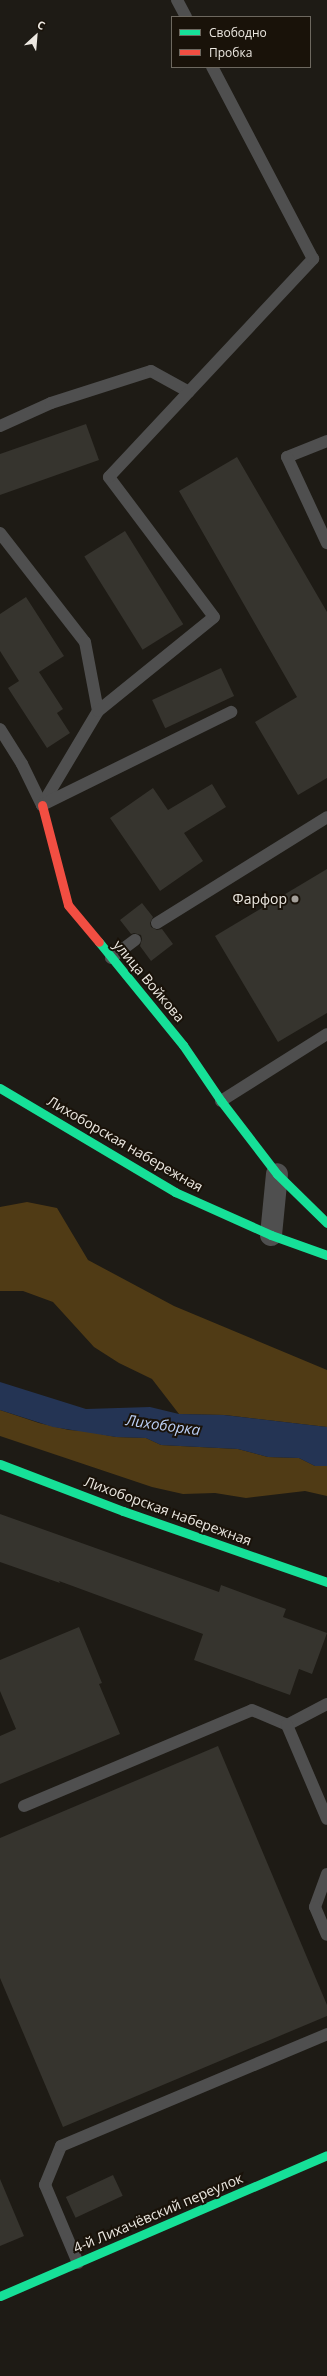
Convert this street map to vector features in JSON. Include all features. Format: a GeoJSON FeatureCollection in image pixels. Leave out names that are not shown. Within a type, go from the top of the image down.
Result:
{"type":"FeatureCollection","features":[{"type":"Feature","properties":{"kind":"street","name":"улица Войкова"},"geometry":{"type":"LineString","coordinates":[[42,805],[68,906],[183,1045],[220,1102],[277,1174],[327,1223]]}},
{"type":"Feature","properties":{"kind":"street","name":"Лихоборская набережная"},"geometry":{"type":"LineString","coordinates":[[0,1088],[175,1192],[271,1235],[327,1255]]}},
{"type":"Feature","properties":{"kind":"street"},"geometry":{"type":"LineString","coordinates":[[271,1235],[277,1174]]}},
{"type":"Feature","properties":{"kind":"street","name":"Лихоборская набережная"},"geometry":{"type":"LineString","coordinates":[[0,1464],[122,1511],[327,1582]]}},
{"type":"Feature","properties":{"kind":"street","name":"4-й Лихачёвский переулок"},"geometry":{"type":"LineString","coordinates":[[0,2296],[327,2155]]}},
{"type":"Feature","properties":{"kind":"lane"},"geometry":{"type":"LineString","coordinates":[[177,0],[185,16]]}},
{"type":"Feature","properties":{"kind":"lane"},"geometry":{"type":"LineString","coordinates":[[42,805],[98,711],[214,617],[109,476],[313,259],[213,68]]}},
{"type":"Feature","properties":{"kind":"lane"},"geometry":{"type":"LineString","coordinates":[[0,426],[51,403],[151,371],[189,392]]}},
{"type":"Feature","properties":{"kind":"lane"},"geometry":{"type":"LineString","coordinates":[[327,441],[287,457],[327,543]]}},
{"type":"Feature","properties":{"kind":"lane"},"geometry":{"type":"LineString","coordinates":[[0,533],[85,642],[98,711]]}},
{"type":"Feature","properties":{"kind":"lane"},"geometry":{"type":"LineString","coordinates":[[42,805],[232,712]]}},
{"type":"Feature","properties":{"kind":"lane","name":"улица Войкова"},"geometry":{"type":"LineString","coordinates":[[0,729],[22,764],[42,805]]}},
{"type":"Feature","properties":{"kind":"lane"},"geometry":{"type":"LineString","coordinates":[[157,923],[327,817]]}},
{"type":"Feature","properties":{"kind":"lane"},"geometry":{"type":"LineString","coordinates":[[111,958],[135,940]]}},
{"type":"Feature","properties":{"kind":"lane"},"geometry":{"type":"LineString","coordinates":[[220,1102],[327,1034]]}},
{"type":"Feature","properties":{"kind":"lane"},"geometry":{"type":"LineString","coordinates":[[287,1725],[327,1704]]}},
{"type":"Feature","properties":{"kind":"lane"},"geometry":{"type":"LineString","coordinates":[[24,1806],[252,1710],[287,1725],[327,1819]]}},
{"type":"Feature","properties":{"kind":"lane"},"geometry":{"type":"LineString","coordinates":[[327,1874],[315,1907],[327,1934]]}},
{"type":"Feature","properties":{"kind":"lane"},"geometry":{"type":"LineString","coordinates":[[78,2263],[45,2185],[61,2146],[327,2034]]}},
{"type":"Feature","properties":{"kind":"shaded area"},"geometry":{"type":"Polygon","coordinates":[[[27,1202],[57,1208],[88,1260],[174,1306],[327,1370],[327,1427],[225,1415],[179,1414],[152,1379],[119,1363],[94,1347],[53,1302],[23,1291],[0,1291],[0,1207],[27,1202]]]}},
{"type":"Feature","properties":{"kind":"shaded area"},"geometry":{"type":"Polygon","coordinates":[[[0,1410],[39,1423],[69,1430],[85,1431],[116,1437],[146,1438],[161,1445],[238,1449],[268,1457],[299,1458],[315,1466],[327,1466],[327,1496],[305,1491],[246,1498],[215,1493],[183,1494],[152,1487],[0,1436],[0,1410]]]}},
{"type":"Feature","properties":{"kind":"water","name":"Лихоборка"},"geometry":{"type":"Polygon","coordinates":[[[0,1382],[86,1409],[150,1407],[179,1414],[224,1415],[327,1427],[327,1466],[315,1466],[299,1458],[268,1457],[238,1449],[161,1445],[146,1438],[116,1437],[53,1427],[0,1410],[0,1382]]]}},
{"type":"Feature","properties":{"kind":"building"},"geometry":{"type":"Polygon","coordinates":[[[86,424],[99,460],[0,495],[0,454],[86,424]]]}},
{"type":"Feature","properties":{"kind":"building"},"geometry":{"type":"Polygon","coordinates":[[[237,457],[327,612],[327,778],[298,795],[255,722],[297,697],[179,491],[237,457]]]}},
{"type":"Feature","properties":{"kind":"building"},"geometry":{"type":"Polygon","coordinates":[[[125,531],[183,624],[143,650],[84,556],[125,531]]]}},
{"type":"Feature","properties":{"kind":"building"},"geometry":{"type":"Polygon","coordinates":[[[26,597],[64,656],[39,672],[63,709],[57,713],[70,733],[47,748],[8,688],[19,681],[0,651],[0,614],[26,597]]]}},
{"type":"Feature","properties":{"kind":"building"},"geometry":{"type":"Polygon","coordinates":[[[221,668],[234,696],[165,728],[152,700],[221,668]]]}},
{"type":"Feature","properties":{"kind":"building"},"geometry":{"type":"Polygon","coordinates":[[[212,784],[226,807],[184,833],[203,861],[160,891],[110,818],[153,788],[168,810],[212,784]]]}},
{"type":"Feature","properties":{"kind":"building"},"geometry":{"type":"Polygon","coordinates":[[[327,869],[327,1013],[278,1042],[215,936],[327,869]]]}},
{"type":"Feature","properties":{"kind":"building"},"geometry":{"type":"Polygon","coordinates":[[[142,903],[153,917],[150,923],[151,927],[157,930],[162,929],[173,944],[151,961],[140,946],[142,939],[141,935],[134,933],[131,934],[120,920],[142,903]]]}},
{"type":"Feature","properties":{"kind":"building"},"geometry":{"type":"Polygon","coordinates":[[[0,1514],[219,1592],[221,1585],[286,1609],[283,1617],[327,1633],[312,1674],[299,1669],[290,1695],[194,1660],[203,1634],[59,1581],[60,1583],[0,1562],[0,1514]]]}},
{"type":"Feature","properties":{"kind":"building"},"geometry":{"type":"Polygon","coordinates":[[[79,1627],[102,1683],[99,1684],[120,1734],[0,1784],[0,1736],[16,1729],[0,1691],[0,1660],[79,1627]]]}},
{"type":"Feature","properties":{"kind":"building"},"geometry":{"type":"Polygon","coordinates":[[[218,1746],[327,2005],[327,2016],[63,2127],[0,1978],[0,1838],[218,1746]]]}},
{"type":"Feature","properties":{"kind":"building"},"geometry":{"type":"Polygon","coordinates":[[[113,2175],[123,2196],[76,2218],[66,2197],[113,2175]]]}},
{"type":"Feature","properties":{"kind":"building"},"geometry":{"type":"Polygon","coordinates":[[[0,2179],[24,2236],[0,2246],[0,2179]]]}},
{"type":"Feature","properties":{"kind":"traffic: fast"},"geometry":{"type":"LineString","coordinates":[[99,942],[183,1045],[221,1101],[277,1174],[327,1223]]}},
{"type":"Feature","properties":{"kind":"traffic: fast"},"geometry":{"type":"LineString","coordinates":[[0,1088],[175,1192],[271,1235],[327,1255]]}},
{"type":"Feature","properties":{"kind":"traffic: fast"},"geometry":{"type":"LineString","coordinates":[[0,1464],[123,1511],[327,1582]]}},
{"type":"Feature","properties":{"kind":"traffic: fast"},"geometry":{"type":"LineString","coordinates":[[0,2296],[327,2155]]}},
{"type":"Feature","properties":{"kind":"traffic: jam"},"geometry":{"type":"LineString","coordinates":[[42,805],[68,905],[99,942]]}},
{"type":"Feature","properties":{"kind":"place","name":"Фарфор"},"geometry":{"type":"Point","coordinates":[295,899]}}]}
